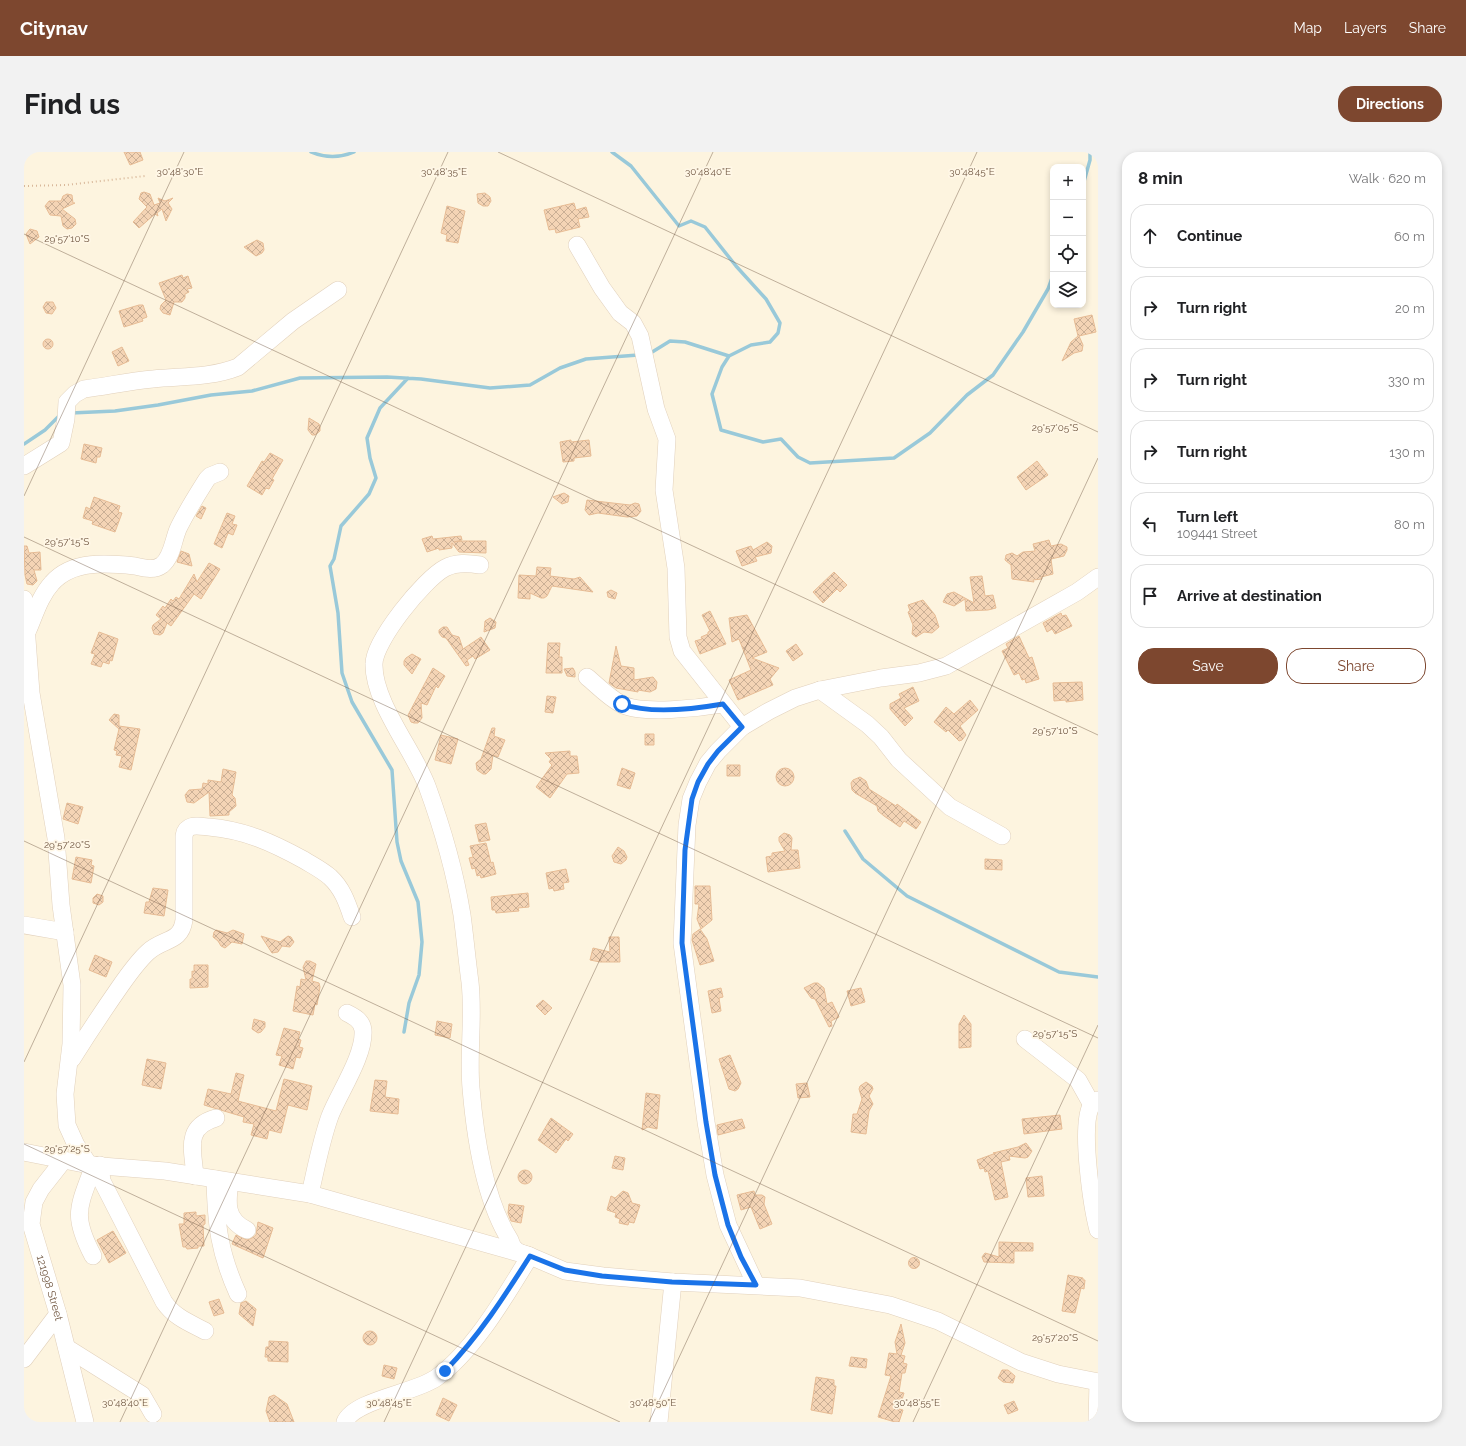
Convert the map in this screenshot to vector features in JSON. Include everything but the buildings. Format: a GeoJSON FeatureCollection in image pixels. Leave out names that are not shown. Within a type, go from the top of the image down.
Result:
{"type":"FeatureCollection","features":[{"type":"Feature","properties":{"kind":"street"},"geometry":{"type":"LineString","coordinates":[[578,245],[602,288],[620,313],[633,324],[640,336],[656,409],[667,439],[664,490],[676,568],[678,637],[682,651],[742,727]]}},
{"type":"Feature","properties":{"kind":"street"},"geometry":{"type":"LineString","coordinates":[[24,466],[61,443],[68,402],[75,394],[84,389],[153,379],[208,376],[238,367],[293,321],[338,290]]}},
{"type":"Feature","properties":{"kind":"street"},"geometry":{"type":"LineString","coordinates":[[27,631],[51,583],[73,568],[87,564],[105,564],[156,569],[160,566],[169,555],[178,529],[207,479],[210,476],[220,472]]}},
{"type":"Feature","properties":{"kind":"street"},"geometry":{"type":"LineString","coordinates":[[480,565],[455,564],[444,568],[427,583],[401,612],[376,652],[373,662],[378,688],[390,716],[426,784],[457,891],[462,916],[471,996],[471,1088],[484,1179],[502,1228],[516,1250],[565,1270],[672,1282],[800,1288],[830,1292],[890,1305],[938,1322],[1021,1362],[1058,1374],[1098,1382],[1097,1422]]}},
{"type":"Feature","properties":{"kind":"street"},"geometry":{"type":"LineString","coordinates":[[756,1285],[741,1257],[728,1225],[717,1182],[706,1122],[682,943],[685,850],[692,799],[698,782],[708,764],[718,751],[742,727],[782,704],[820,690],[881,678],[919,673],[946,666],[1077,592],[1098,577]]}},
{"type":"Feature","properties":{"kind":"street"},"geometry":{"type":"LineString","coordinates":[[24,599],[31,693],[56,838],[65,932],[72,985],[73,1012],[65,1094],[67,1125],[76,1145],[94,1165],[164,1302],[170,1310],[180,1318],[205,1331]]}},
{"type":"Feature","properties":{"kind":"street"},"geometry":{"type":"LineString","coordinates":[[587,677],[609,696],[630,707],[687,709],[723,704]]}},
{"type":"Feature","properties":{"kind":"street"},"geometry":{"type":"LineString","coordinates":[[820,690],[867,724],[881,737],[899,760],[924,785],[950,807],[1002,836]]}},
{"type":"Feature","properties":{"kind":"street"},"geometry":{"type":"LineString","coordinates":[[69,1064],[94,1022],[134,967],[158,944],[175,938],[181,932],[184,920],[184,836],[185,830],[188,827],[224,828],[272,842],[329,876],[346,898],[352,917]]}},
{"type":"Feature","properties":{"kind":"street"},"geometry":{"type":"LineString","coordinates":[[24,925],[65,932]]}},
{"type":"Feature","properties":{"kind":"street"},"geometry":{"type":"LineString","coordinates":[[310,1194],[330,1115],[353,1066],[361,1043],[363,1032],[362,1025],[357,1019],[347,1013]]}},
{"type":"Feature","properties":{"kind":"street"},"geometry":{"type":"LineString","coordinates":[[1025,1039],[1078,1080],[1095,1102],[1088,1117],[1087,1149],[1093,1203],[1098,1230]]}},
{"type":"Feature","properties":{"kind":"street"},"geometry":{"type":"LineString","coordinates":[[195,1176],[192,1145],[194,1134],[200,1125],[216,1118]]}},
{"type":"Feature","properties":{"kind":"street"},"geometry":{"type":"LineString","coordinates":[[24,1152],[63,1161],[164,1171],[310,1194],[530,1256]]}},
{"type":"Feature","properties":{"kind":"street","name":"121998 Street"},"geometry":{"type":"LineString","coordinates":[[63,1161],[34,1202],[27,1220],[58,1314],[85,1422]]}},
{"type":"Feature","properties":{"kind":"street"},"geometry":{"type":"LineString","coordinates":[[93,1256],[83,1235],[78,1218],[83,1195],[94,1165]]}},
{"type":"Feature","properties":{"kind":"street"},"geometry":{"type":"LineString","coordinates":[[223,1180],[232,1219],[238,1226],[247,1230]]}},
{"type":"Feature","properties":{"kind":"street"},"geometry":{"type":"LineString","coordinates":[[223,1180],[217,1228],[224,1259],[238,1294]]}},
{"type":"Feature","properties":{"kind":"street"},"geometry":{"type":"LineString","coordinates":[[345,1422],[356,1410],[373,1402],[421,1387],[445,1371],[472,1342],[497,1309],[530,1256]]}},
{"type":"Feature","properties":{"kind":"street"},"geometry":{"type":"LineString","coordinates":[[659,1422],[672,1282]]}},
{"type":"Feature","properties":{"kind":"street"},"geometry":{"type":"LineString","coordinates":[[24,1359],[58,1314]]}},
{"type":"Feature","properties":{"kind":"street"},"geometry":{"type":"LineString","coordinates":[[67,1348],[142,1395],[154,1414]]}},
{"type":"Feature","properties":{"kind":"street"},"geometry":{"type":"LineString","coordinates":[[74,1375],[74,1422]]}},
{"type":"Feature","properties":{"kind":"path"},"geometry":{"type":"LineString","coordinates":[[24,186],[66,186],[145,176]]}},
{"type":"Feature","properties":{"kind":"waterway"},"geometry":{"type":"LineString","coordinates":[[311,152],[332,156],[354,152]]}},
{"type":"Feature","properties":{"kind":"waterway"},"geometry":{"type":"LineString","coordinates":[[612,152],[631,166],[679,226],[691,221],[705,227],[736,266],[766,299],[780,323],[778,333],[770,342],[751,345],[729,356],[722,367],[712,394],[721,430],[763,442],[781,439],[798,457],[810,463],[894,458],[930,433],[967,395],[993,375],[1023,332],[1050,283]]}},
{"type":"Feature","properties":{"kind":"waterway"},"geometry":{"type":"LineString","coordinates":[[1086,174],[1090,160],[1090,152]]}},
{"type":"Feature","properties":{"kind":"waterway"},"geometry":{"type":"LineString","coordinates":[[649,354],[670,341],[685,342],[729,356]]}},
{"type":"Feature","properties":{"kind":"waterway"},"geometry":{"type":"LineString","coordinates":[[71,413],[115,411],[211,395],[252,391],[300,378],[387,377],[421,379],[490,388],[530,385],[560,368],[586,359],[638,355]]}},
{"type":"Feature","properties":{"kind":"waterway"},"geometry":{"type":"LineString","coordinates":[[404,1032],[409,1003],[419,975],[422,942],[418,902],[401,861],[397,842],[392,770],[352,702],[342,673],[338,613],[330,566],[334,559],[341,526],[369,494],[376,478],[370,458],[367,438],[380,408],[408,378]]}},
{"type":"Feature","properties":{"kind":"waterway"},"geometry":{"type":"LineString","coordinates":[[24,444],[45,430],[60,415]]}},
{"type":"Feature","properties":{"kind":"waterway"},"geometry":{"type":"LineString","coordinates":[[845,831],[863,859],[907,896],[1059,972],[1098,977]]}},
{"type":"Feature","properties":{"kind":"route"},"geometry":{"type":"LineString","coordinates":[[445,1371],[472,1342],[497,1309],[530,1256],[565,1270],[602,1276],[672,1282],[756,1285],[741,1257],[728,1225],[715,1175],[706,1122],[682,943],[685,850],[687,825],[692,799],[698,782],[708,764],[718,751],[742,727],[723,704],[687,709],[658,709],[630,707],[622,704]]}}]}
